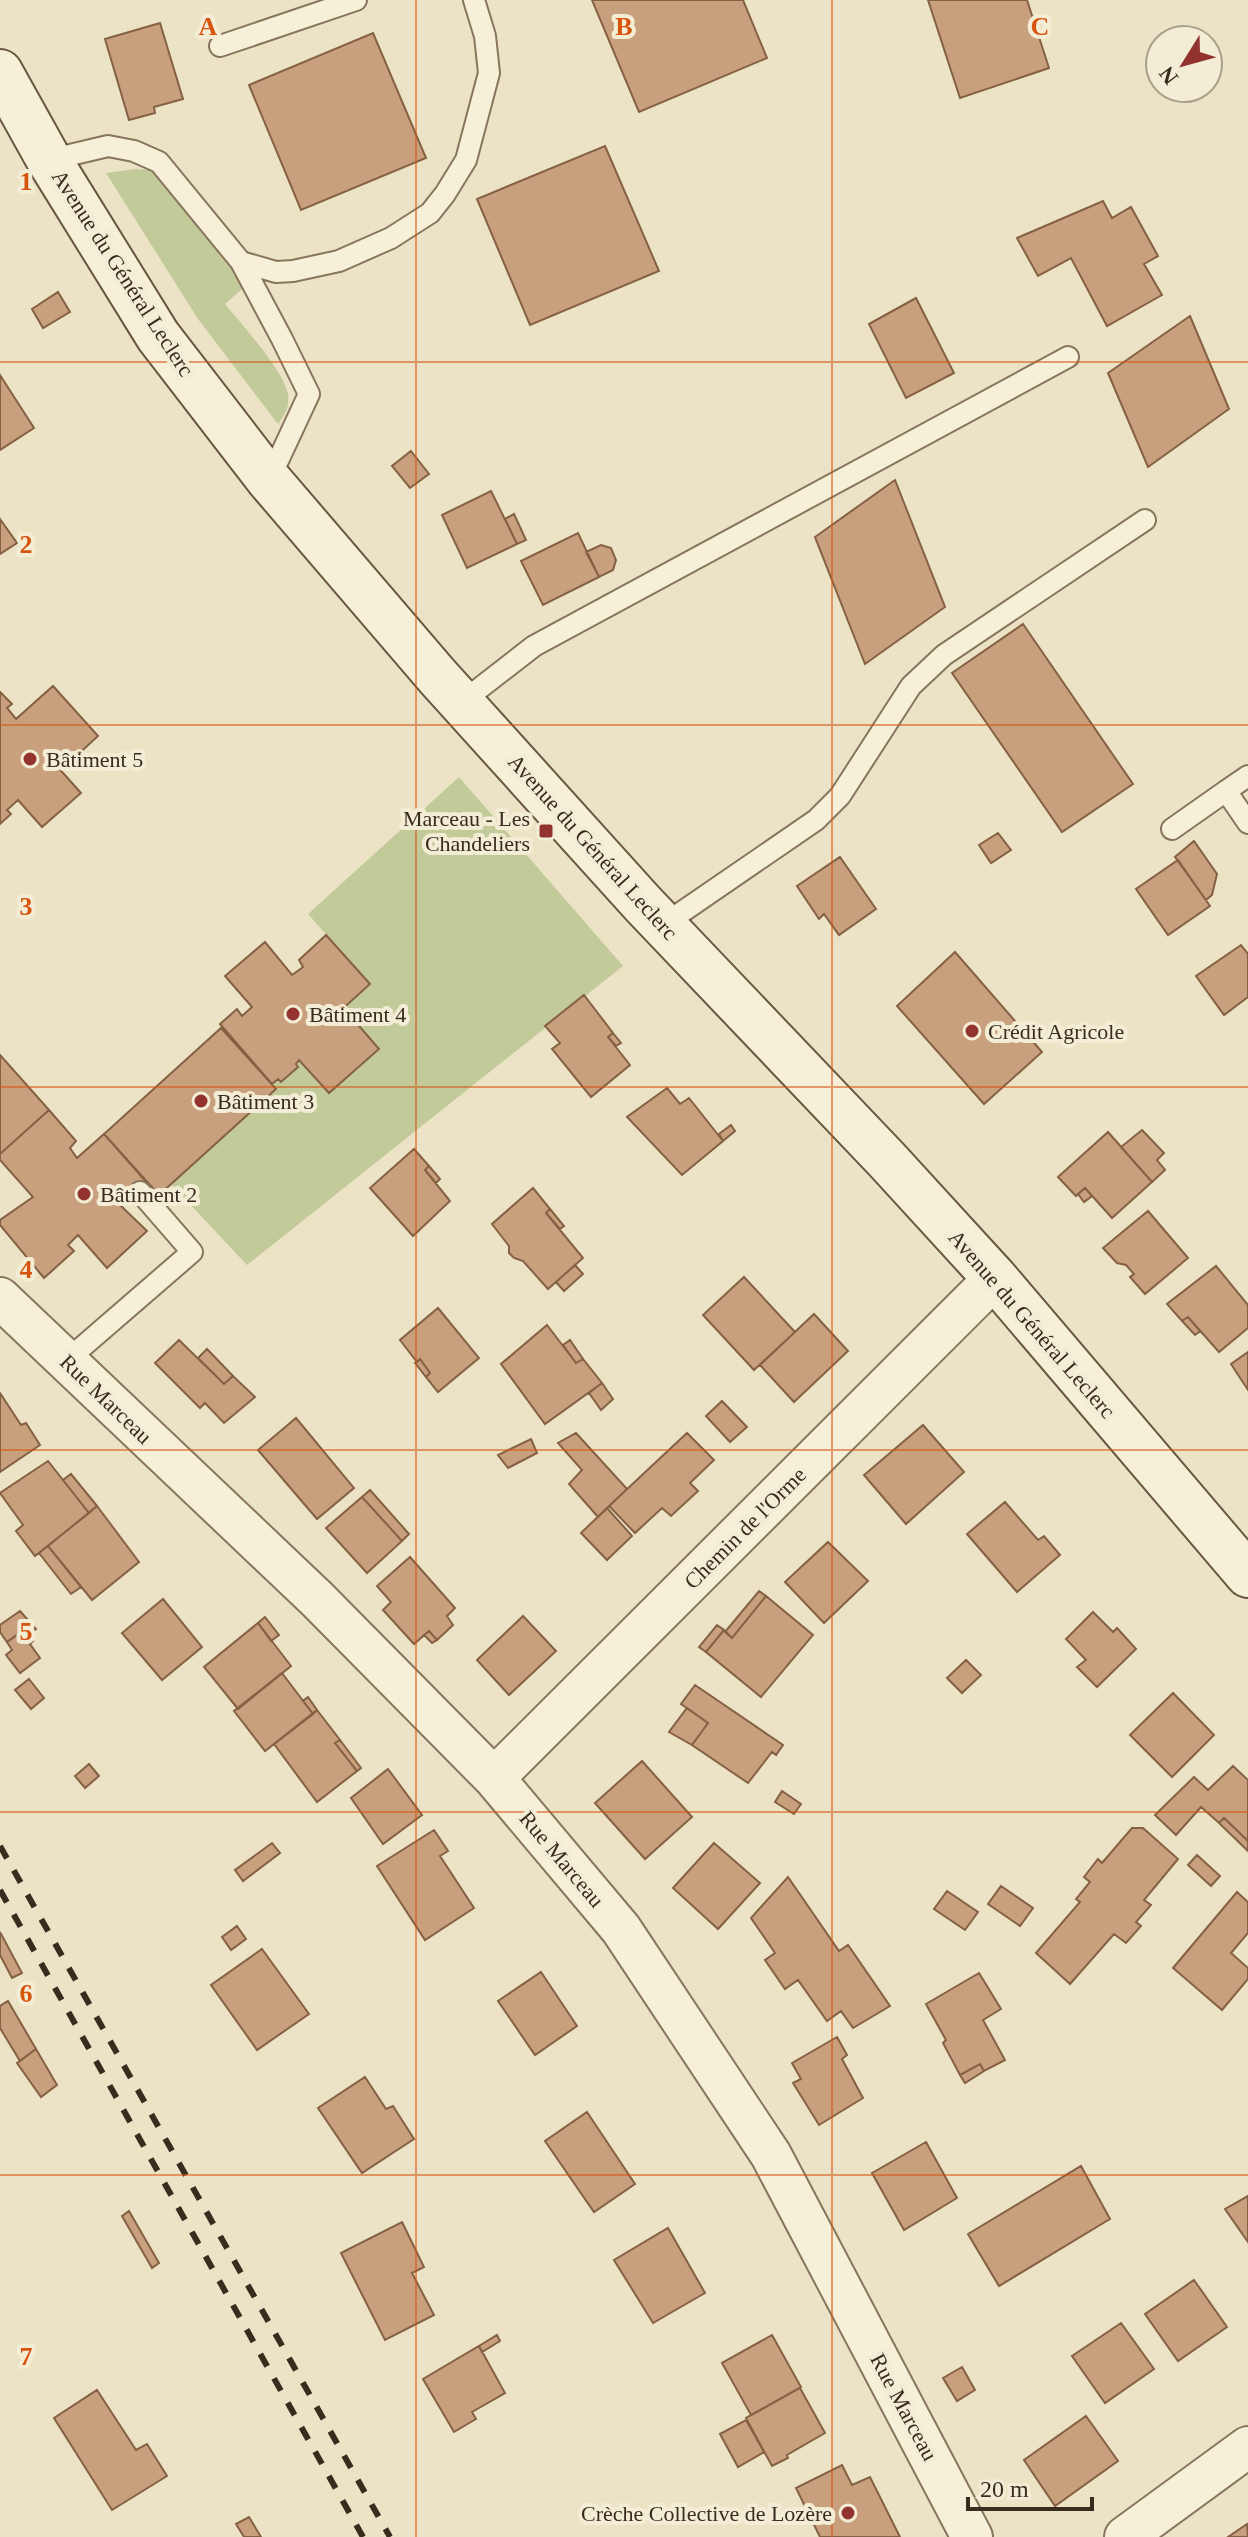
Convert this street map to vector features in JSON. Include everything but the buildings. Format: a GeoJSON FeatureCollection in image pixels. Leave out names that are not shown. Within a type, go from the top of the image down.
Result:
{"type":"FeatureCollection","features":[{"type":"Feature","properties":{"kind":"main road","name":"Avenue du Général Leclerc"},"geometry":{"type":"LineString","coordinates":[[0,72],[49,160],[158,336],[269,480],[462,702],[663,925],[783,1049],[995,1278],[1248,1575]]}},
{"type":"Feature","properties":{"kind":"street","name":"Chemin de l'Orme"},"geometry":{"type":"LineString","coordinates":[[494,1778],[995,1278]]}},
{"type":"Feature","properties":{"kind":"street","name":"Rue Marceau"},"geometry":{"type":"LineString","coordinates":[[0,1298],[317,1599],[494,1778],[621,1929],[771,2155],[972,2537]]}},
{"type":"Feature","properties":{"kind":"street"},"geometry":{"type":"LineString","coordinates":[[1125,2537],[1248,2447]]}},
{"type":"Feature","properties":{"kind":"lane"},"geometry":{"type":"LineString","coordinates":[[220,46],[356,0]]}},
{"type":"Feature","properties":{"kind":"lane"},"geometry":{"type":"LineString","coordinates":[[241,262],[276,272],[293,271],[348,257],[391,238],[430,213],[466,160],[489,73],[485,36],[474,0]]}},
{"type":"Feature","properties":{"kind":"lane"},"geometry":{"type":"LineString","coordinates":[[49,160],[108,146],[134,151],[159,162],[241,262],[309,394],[269,480]]}},
{"type":"Feature","properties":{"kind":"lane"},"geometry":{"type":"LineString","coordinates":[[462,702],[534,646],[1068,357]]}},
{"type":"Feature","properties":{"kind":"lane"},"geometry":{"type":"LineString","coordinates":[[663,925],[816,820],[840,796],[911,686],[944,655],[1145,520]]}},
{"type":"Feature","properties":{"kind":"lane"},"geometry":{"type":"LineString","coordinates":[[1172,829],[1248,776]]}},
{"type":"Feature","properties":{"kind":"lane"},"geometry":{"type":"LineString","coordinates":[[1226,791],[1248,823]]}},
{"type":"Feature","properties":{"kind":"lane"},"geometry":{"type":"LineString","coordinates":[[66,1361],[192,1252],[140,1192]]}},
{"type":"Feature","properties":{"kind":"green space"},"geometry":{"type":"Polygon","coordinates":[[[151,170],[238,276],[242,289],[225,304],[285,384],[288,402],[278,424],[198,319],[106,173],[151,170]]]}},
{"type":"Feature","properties":{"kind":"green space"},"geometry":{"type":"Polygon","coordinates":[[[459,777],[623,966],[247,1265],[171,1184],[276,1089],[272,1084],[278,1079],[281,1081],[298,1067],[296,1064],[299,1060],[329,1093],[379,1049],[353,1019],[348,1023],[339,1012],[370,984],[308,914],[459,777]]]}},
{"type":"Feature","properties":{"kind":"railway"},"geometry":{"type":"LineString","coordinates":[[0,1846],[390,2537]]}},
{"type":"Feature","properties":{"kind":"railway"},"geometry":{"type":"LineString","coordinates":[[0,1890],[363,2537]]}},
{"type":"Feature","properties":{"kind":"place","name":"Bâtiment 5"},"geometry":{"type":"Point","coordinates":[30,759]}},
{"type":"Feature","properties":{"kind":"place","name":"Marceau - Les Chandeliers"},"geometry":{"type":"Point","coordinates":[546,831]}},
{"type":"Feature","properties":{"kind":"place","name":"Bâtiment 4"},"geometry":{"type":"Point","coordinates":[293,1014]}},
{"type":"Feature","properties":{"kind":"place","name":"Crédit Agricole"},"geometry":{"type":"Point","coordinates":[972,1031]}},
{"type":"Feature","properties":{"kind":"place","name":"Bâtiment 3"},"geometry":{"type":"Point","coordinates":[201,1101]}},
{"type":"Feature","properties":{"kind":"place","name":"Bâtiment 2"},"geometry":{"type":"Point","coordinates":[84,1194]}},
{"type":"Feature","properties":{"kind":"place","name":"Crèche Collective de Lozère"},"geometry":{"type":"Point","coordinates":[848,2513]}}]}
